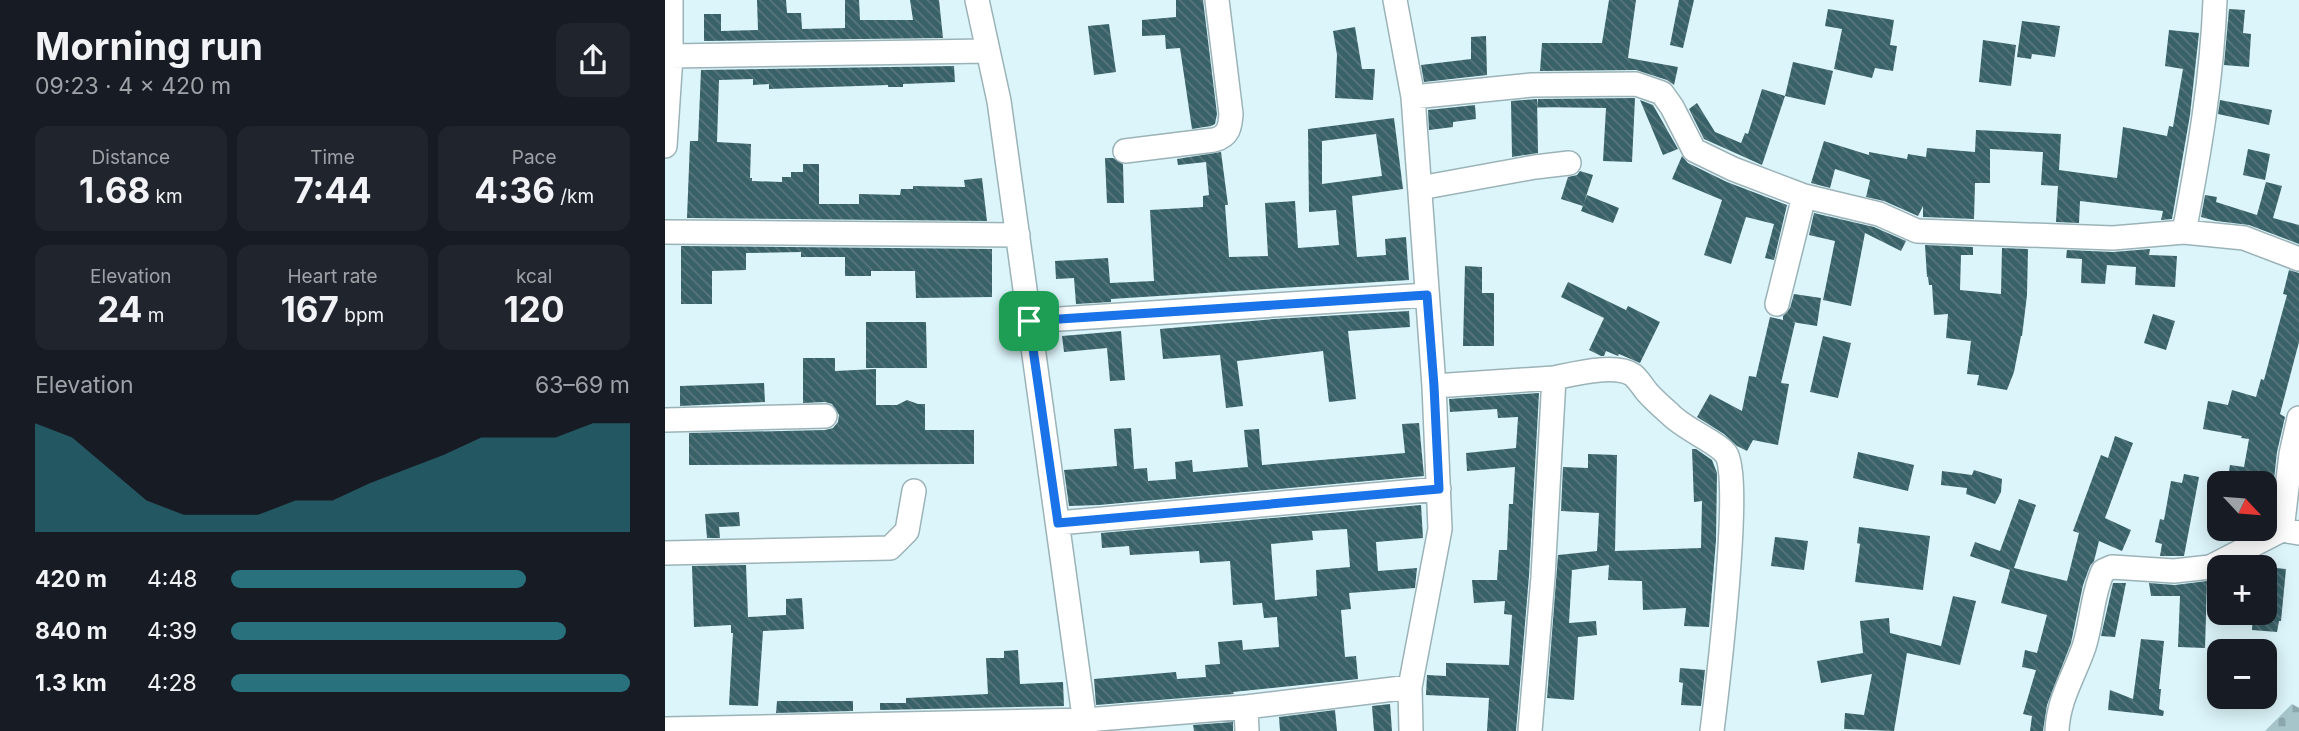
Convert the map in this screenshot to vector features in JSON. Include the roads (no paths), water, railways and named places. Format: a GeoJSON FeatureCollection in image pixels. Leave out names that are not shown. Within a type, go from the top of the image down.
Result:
{"type":"FeatureCollection","features":[{"type":"Feature","properties":{"kind":"street"},"geometry":{"type":"LineString","coordinates":[[665,146],[671,56],[671,0]]}},
{"type":"Feature","properties":{"kind":"street"},"geometry":{"type":"LineString","coordinates":[[977,0],[999,101],[1086,726]]}},
{"type":"Feature","properties":{"kind":"street"},"geometry":{"type":"LineString","coordinates":[[1125,151],[1214,140],[1222,138],[1229,131],[1231,114],[1217,0]]}},
{"type":"Feature","properties":{"kind":"street"},"geometry":{"type":"LineString","coordinates":[[1395,0],[1413,97],[1434,386],[1440,529],[1409,687],[1411,731]]}},
{"type":"Feature","properties":{"kind":"street"},"geometry":{"type":"LineString","coordinates":[[2184,232],[2201,144],[2213,51],[2215,0]]}},
{"type":"Feature","properties":{"kind":"street"},"geometry":{"type":"LineString","coordinates":[[671,56],[987,51]]}},
{"type":"Feature","properties":{"kind":"street"},"geometry":{"type":"LineString","coordinates":[[1413,97],[1532,85],[1636,84],[1662,93],[1694,150],[1733,169],[1804,196],[1879,214],[1917,232],[2113,238],[2184,232],[2244,238],[2299,259]]}},
{"type":"Feature","properties":{"kind":"street"},"geometry":{"type":"LineString","coordinates":[[1420,188],[1569,163]]}},
{"type":"Feature","properties":{"kind":"street"},"geometry":{"type":"LineString","coordinates":[[1777,304],[1804,196]]}},
{"type":"Feature","properties":{"kind":"street"},"geometry":{"type":"LineString","coordinates":[[665,232],[1018,235]]}},
{"type":"Feature","properties":{"kind":"street"},"geometry":{"type":"LineString","coordinates":[[1029,321],[1427,295]]}},
{"type":"Feature","properties":{"kind":"street"},"geometry":{"type":"LineString","coordinates":[[1434,386],[1554,378],[1589,370],[1620,371],[1633,375],[1680,424],[1725,452],[1732,466],[1726,608],[1712,731]]}},
{"type":"Feature","properties":{"kind":"street"},"geometry":{"type":"LineString","coordinates":[[1530,731],[1543,578],[1554,378]]}},
{"type":"Feature","properties":{"kind":"street"},"geometry":{"type":"LineString","coordinates":[[665,420],[825,416]]}},
{"type":"Feature","properties":{"kind":"street"},"geometry":{"type":"LineString","coordinates":[[2057,731],[2062,698],[2084,645],[2097,583],[2103,571],[2112,567],[2174,571],[2210,566],[2290,531],[2291,454],[2299,418]]}},
{"type":"Feature","properties":{"kind":"street"},"geometry":{"type":"LineString","coordinates":[[1058,523],[1439,489]]}},
{"type":"Feature","properties":{"kind":"street"},"geometry":{"type":"LineString","coordinates":[[665,553],[890,548],[907,531],[914,491]]}},
{"type":"Feature","properties":{"kind":"street"},"geometry":{"type":"LineString","coordinates":[[665,729],[1086,726],[1409,687]]}},
{"type":"Feature","properties":{"kind":"street"},"geometry":{"type":"LineString","coordinates":[[1245,708],[1247,731]]}}]}
